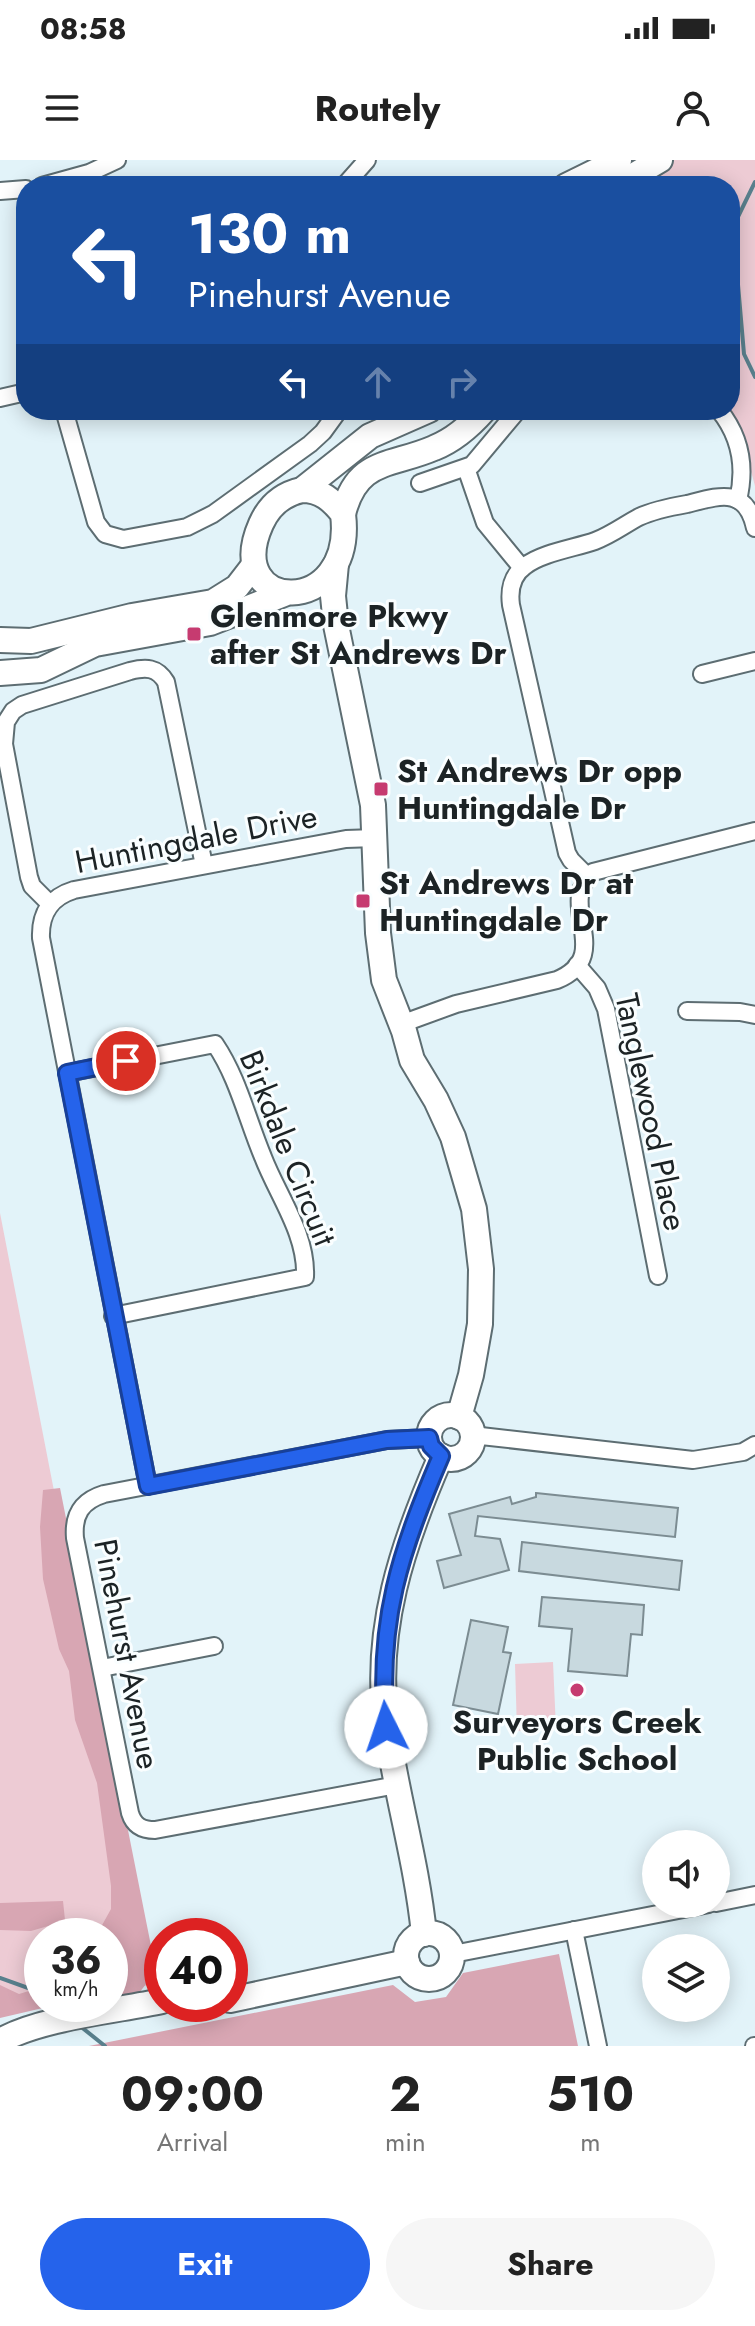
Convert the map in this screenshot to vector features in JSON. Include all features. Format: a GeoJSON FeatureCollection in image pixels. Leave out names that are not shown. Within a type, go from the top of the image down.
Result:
{"type":"FeatureCollection","features":[{"type":"Feature","properties":{"kind":"street"},"geometry":{"type":"LineString","coordinates":[[78,176],[117,160]]}},
{"type":"Feature","properties":{"kind":"street"},"geometry":{"type":"LineString","coordinates":[[353,176],[367,160]]}},
{"type":"Feature","properties":{"kind":"street"},"geometry":{"type":"LineString","coordinates":[[586,176],[619,160]]}},
{"type":"Feature","properties":{"kind":"street"},"geometry":{"type":"LineString","coordinates":[[633,176],[660,160]]}},
{"type":"Feature","properties":{"kind":"street"},"geometry":{"type":"LineString","coordinates":[[67,420],[96,522],[105,534],[123,539],[179,529],[204,519],[310,444],[333,420]]}},
{"type":"Feature","properties":{"kind":"street"},"geometry":{"type":"LineString","coordinates":[[0,640],[31,641],[132,616],[213,602],[237,587],[254,565],[257,534],[268,511],[282,497],[302,490],[370,436],[406,420]]}},
{"type":"Feature","properties":{"kind":"street"},"geometry":{"type":"LineString","coordinates":[[435,1447],[454,1458],[465,1453],[480,1324],[481,1269],[474,1209],[453,1137],[412,1060],[387,992],[380,955],[375,838],[368,778],[336,625],[333,596],[336,564],[345,537],[343,514],[352,491],[364,473],[382,464],[437,447],[475,420]]}},
{"type":"Feature","properties":{"kind":"street"},"geometry":{"type":"LineString","coordinates":[[420,483],[466,468],[479,459],[510,420]]}},
{"type":"Feature","properties":{"kind":"street"},"geometry":{"type":"LineString","coordinates":[[725,420],[734,434],[742,463],[743,477],[738,500]]}},
{"type":"Feature","properties":{"kind":"street"},"geometry":{"type":"LineString","coordinates":[[466,468],[485,523],[522,568]]}},
{"type":"Feature","properties":{"kind":"street"},"geometry":{"type":"LineString","coordinates":[[302,490],[315,491],[328,497],[343,514]]}},
{"type":"Feature","properties":{"kind":"street"},"geometry":{"type":"LineString","coordinates":[[587,876],[567,853],[511,605],[511,587],[522,568],[533,561],[602,538],[653,512],[719,496],[738,500],[750,510],[755,528]]}},
{"type":"Feature","properties":{"kind":"street"},"geometry":{"type":"LineString","coordinates":[[0,673],[41,670],[95,644],[210,623],[318,584],[336,564]]}},
{"type":"Feature","properties":{"kind":"street"},"geometry":{"type":"LineString","coordinates":[[254,565],[268,586],[323,604],[336,625]]}},
{"type":"Feature","properties":{"kind":"street"},"geometry":{"type":"LineString","coordinates":[[702,674],[755,661]]}},
{"type":"Feature","properties":{"kind":"street"},"geometry":{"type":"LineString","coordinates":[[50,904],[32,886],[29,877],[4,744],[6,722],[13,711],[22,705],[130,671],[142,668],[157,671],[168,689],[204,865]]}},
{"type":"Feature","properties":{"kind":"street"},"geometry":{"type":"LineString","coordinates":[[401,1024],[456,1004],[557,980],[577,965],[585,947],[579,893],[587,876],[606,866],[755,831]]}},
{"type":"Feature","properties":{"kind":"street","name":"Huntingdale Drive"},"geometry":{"type":"LineString","coordinates":[[148,1486],[41,938],[42,921],[50,904],[74,890],[346,839],[375,838]]}},
{"type":"Feature","properties":{"kind":"street","name":"Tanglewood Place"},"geometry":{"type":"LineString","coordinates":[[577,965],[597,988],[605,1007],[658,1276]]}},
{"type":"Feature","properties":{"kind":"street"},"geometry":{"type":"LineString","coordinates":[[687,1011],[755,1015]]}},
{"type":"Feature","properties":{"kind":"street","name":"Birkdale Circuit"},"geometry":{"type":"LineString","coordinates":[[67,1073],[215,1044],[225,1059],[306,1259],[305,1277],[113,1316]]}},
{"type":"Feature","properties":{"kind":"street"},"geometry":{"type":"LineString","coordinates":[[424,1934],[421,1900],[386,1727],[383,1691],[387,1621],[406,1541],[435,1447],[432,1426],[441,1417],[466,1426],[693,1460],[743,1452],[755,1445]]}},
{"type":"Feature","properties":{"kind":"street","name":"Pinehurst Avenue"},"geometry":{"type":"LineString","coordinates":[[397,1785],[155,1830],[141,1828],[130,1813],[75,1538],[75,1520],[86,1503],[98,1496],[387,1440],[435,1447]]}},
{"type":"Feature","properties":{"kind":"street"},"geometry":{"type":"LineString","coordinates":[[102,1668],[214,1646]]}},
{"type":"Feature","properties":{"kind":"street"},"geometry":{"type":"LineString","coordinates":[[730,1900],[755,1895]]}},
{"type":"Feature","properties":{"kind":"street"},"geometry":{"type":"LineString","coordinates":[[453,1954],[642,1917]]}},
{"type":"Feature","properties":{"kind":"street"},"geometry":{"type":"LineString","coordinates":[[574,1930],[598,2046]]}},
{"type":"Feature","properties":{"kind":"street"},"geometry":{"type":"LineString","coordinates":[[424,1934],[440,1935],[453,1954],[448,1970],[435,1979],[419,1977],[407,1962],[407,1949],[411,1942],[424,1934]]}},
{"type":"Feature","properties":{"kind":"street"},"geometry":{"type":"LineString","coordinates":[[248,1996],[407,1962]]}},
{"type":"Feature","properties":{"kind":"street"},"geometry":{"type":"LineString","coordinates":[[0,2041],[13,2033],[39,2025],[144,2005]]}},
{"type":"Feature","properties":{"kind":"shaded area"},"geometry":{"type":"Polygon","coordinates":[[[673,160],[755,160],[755,486],[736,420],[740,420],[740,176],[648,176],[673,160]]]}},
{"type":"Feature","properties":{"kind":"shaded area"},"geometry":{"type":"Polygon","coordinates":[[[0,1213],[144,1954],[144,1986],[128,1989],[128,1918],[24,1918],[24,2008],[0,2014],[0,1213]]]}},
{"type":"Feature","properties":{"kind":"shaded area"},"geometry":{"type":"Polygon","coordinates":[[[60,1488],[145,1918],[144,1987],[136,1997],[128,1997],[128,1918],[106,1918],[111,1909],[111,1886],[97,1783],[75,1720],[69,1671],[59,1649],[43,1579],[40,1527],[43,1490],[60,1488]]]}},
{"type":"Feature","properties":{"kind":"shaded area"},"geometry":{"type":"Polygon","coordinates":[[[553,1662],[556,1729],[517,1731],[515,1664],[553,1662]]]}},
{"type":"Feature","properties":{"kind":"shaded area"},"geometry":{"type":"Polygon","coordinates":[[[63,1901],[65,1918],[24,1918],[24,1931],[0,1930],[0,1903],[63,1901]]]}},
{"type":"Feature","properties":{"kind":"shaded area"},"geometry":{"type":"Polygon","coordinates":[[[559,1954],[578,2046],[89,2046],[209,2022],[248,2022],[248,2014],[393,1985],[415,2002],[446,1997],[463,1973],[559,1954]]]}},
{"type":"Feature","properties":{"kind":"shaded area"},"geometry":{"type":"Polygon","coordinates":[[[0,1985],[19,1994],[24,1992],[24,2012],[0,2018],[0,1985]]]}},
{"type":"Feature","properties":{"kind":"building"},"geometry":{"type":"Polygon","coordinates":[[[536,1493],[678,1508],[675,1537],[478,1516],[475,1536],[500,1539],[509,1570],[444,1588],[437,1561],[461,1555],[449,1514],[510,1497],[512,1504],[536,1497],[536,1493]]]}},
{"type":"Feature","properties":{"kind":"building"},"geometry":{"type":"Polygon","coordinates":[[[522,1542],[682,1561],[679,1590],[519,1571],[522,1542]]]}},
{"type":"Feature","properties":{"kind":"building"},"geometry":{"type":"Polygon","coordinates":[[[542,1597],[644,1605],[642,1635],[631,1634],[627,1676],[568,1671],[572,1629],[539,1626],[542,1597]]]}},
{"type":"Feature","properties":{"kind":"building"},"geometry":{"type":"Polygon","coordinates":[[[471,1620],[508,1627],[503,1652],[511,1653],[498,1714],[453,1705],[471,1620]]]}},
{"type":"Feature","properties":{"kind":"waterway"},"geometry":{"type":"LineString","coordinates":[[740,213],[755,182]]}},
{"type":"Feature","properties":{"kind":"waterway"},"geometry":{"type":"LineString","coordinates":[[740,308],[744,354],[755,377]]}},
{"type":"Feature","properties":{"kind":"waterway"},"geometry":{"type":"LineString","coordinates":[[0,1978],[24,1987]]}},
{"type":"Feature","properties":{"kind":"waterway"},"geometry":{"type":"LineString","coordinates":[[80,2026],[105,2046]]}},
{"type":"Feature","properties":{"kind":"place","name":"Glenmore Pkwy after St Andrews Dr"},"geometry":{"type":"Point","coordinates":[194,634]}},
{"type":"Feature","properties":{"kind":"place","name":"St Andrews Dr opp Huntingdale Dr"},"geometry":{"type":"Point","coordinates":[381,789]}},
{"type":"Feature","properties":{"kind":"place","name":"St Andrews Dr at Huntingdale Dr"},"geometry":{"type":"Point","coordinates":[363,901]}},
{"type":"Feature","properties":{"kind":"place","name":"Surveyors Creek Public School"},"geometry":{"type":"Point","coordinates":[577,1690]}},
{"type":"Feature","properties":{"kind":"route"},"geometry":{"type":"LineString","coordinates":[[126,1061],[67,1073],[148,1486],[387,1440],[429,1438],[435,1452],[441,1456],[406,1541],[392,1591],[384,1654],[386,1727]]}}]}
